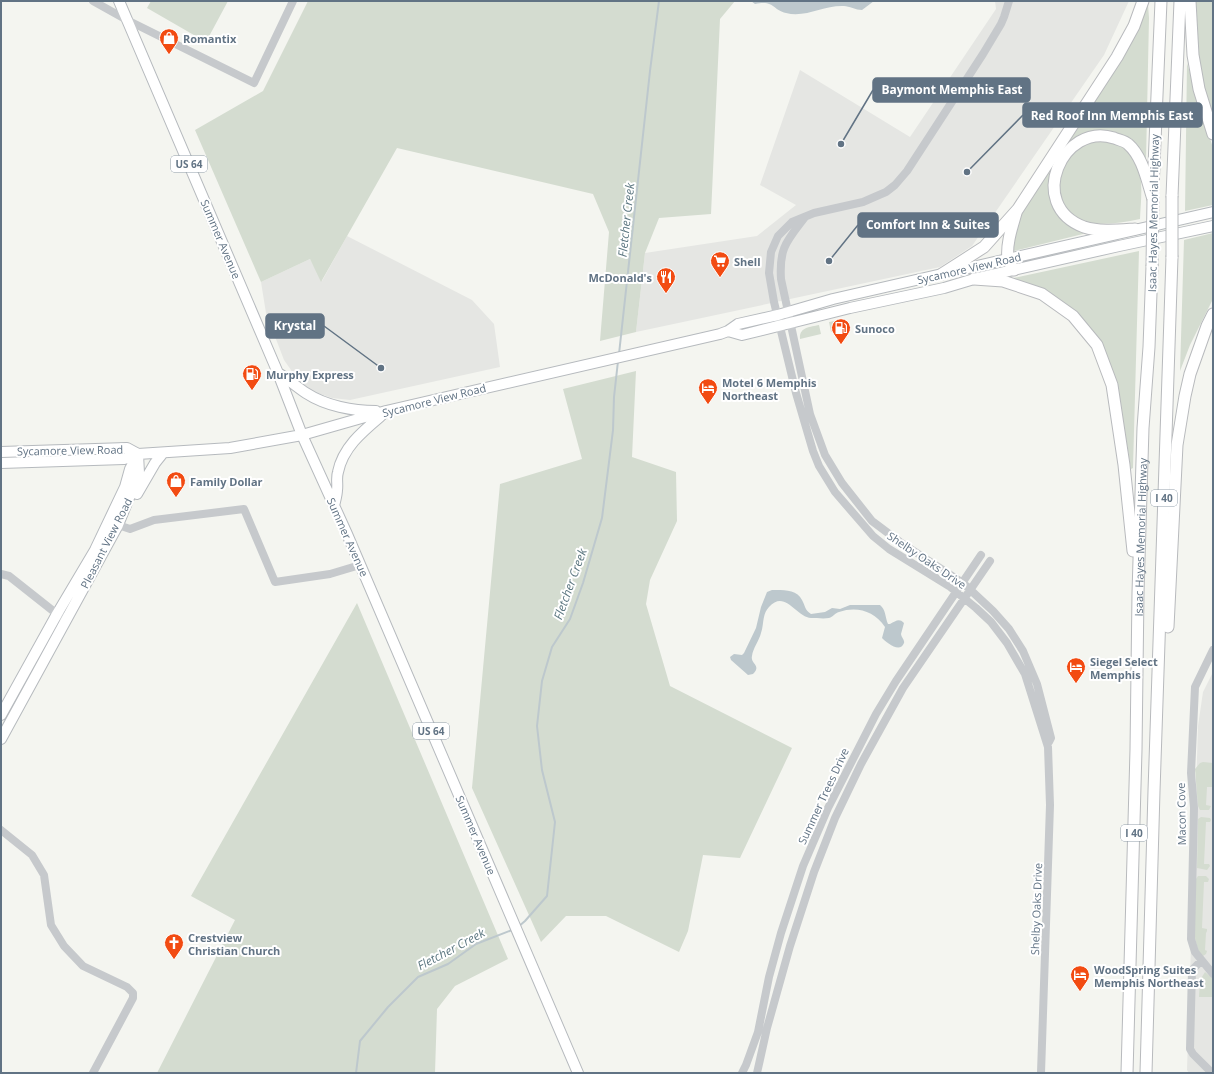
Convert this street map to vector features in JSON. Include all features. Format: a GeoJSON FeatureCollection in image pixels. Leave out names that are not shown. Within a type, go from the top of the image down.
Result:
{"type":"FeatureCollection","features":[{"type":"Feature","properties":{"kind":"highway"},"geometry":{"type":"LineString","coordinates":[[942,274],[984,246],[1018,209],[1117,57],[1134,26],[1143,1]]}},
{"type":"Feature","properties":{"kind":"highway","name":"Isaac Hayes Memorial Highway"},"geometry":{"type":"LineString","coordinates":[[1127,1073],[1143,428],[1149,347],[1153,168],[1161,1]]}},
{"type":"Feature","properties":{"kind":"highway","name":"Isaac Hayes Memorial Highway"},"geometry":{"type":"LineString","coordinates":[[1146,1073],[1172,257],[1172,196],[1180,1]]}},
{"type":"Feature","properties":{"kind":"highway"},"geometry":{"type":"LineString","coordinates":[[1190,1],[1193,55],[1199,89],[1213,134]]}},
{"type":"Feature","properties":{"kind":"highway"},"geometry":{"type":"LineString","coordinates":[[1135,229],[1103,230],[1084,227],[1069,219],[1060,210],[1055,201],[1053,190],[1057,169],[1062,159],[1079,142],[1089,138],[1108,136],[1127,143],[1136,153],[1143,168],[1153,199]]}},
{"type":"Feature","properties":{"kind":"highway"},"geometry":{"type":"LineString","coordinates":[[1014,270],[1008,259],[1009,236],[1018,209]]}},
{"type":"Feature","properties":{"kind":"highway"},"geometry":{"type":"LineString","coordinates":[[974,279],[1003,281],[1042,294],[1073,316],[1097,345],[1112,385],[1124,465],[1138,593]]}},
{"type":"Feature","properties":{"kind":"highway"},"geometry":{"type":"LineString","coordinates":[[1156,739],[1165,675],[1176,445],[1190,374],[1207,326],[1213,314]]}},
{"type":"Feature","properties":{"kind":"main road","name":"Summer Avenue"},"geometry":{"type":"LineString","coordinates":[[119,1],[278,373],[302,435],[360,565],[578,1073]]}},
{"type":"Feature","properties":{"kind":"main road","name":"Sycamore View Road"},"geometry":{"type":"LineString","coordinates":[[1,463],[124,459],[138,454],[230,448],[302,435],[386,411],[728,331],[738,324],[778,315],[834,299],[1213,212]]}},
{"type":"Feature","properties":{"kind":"main road","name":"Sycamore View Road"},"geometry":{"type":"LineString","coordinates":[[728,331],[742,335],[850,308],[944,288],[974,279],[1213,226]]}},
{"type":"Feature","properties":{"kind":"main road"},"geometry":{"type":"LineString","coordinates":[[278,373],[317,399],[342,407],[369,411],[386,411]]}},
{"type":"Feature","properties":{"kind":"main road"},"geometry":{"type":"LineString","coordinates":[[334,506],[337,491],[337,473],[341,460],[351,444],[363,431],[386,411]]}},
{"type":"Feature","properties":{"kind":"main road","name":"Sycamore View Road"},"geometry":{"type":"LineString","coordinates":[[1,452],[127,448],[138,454]]}},
{"type":"Feature","properties":{"kind":"main road"},"geometry":{"type":"LineString","coordinates":[[124,512],[130,507],[146,478],[163,453]]}},
{"type":"Feature","properties":{"kind":"main road","name":"Pleasant View Road"},"geometry":{"type":"LineString","coordinates":[[1,739],[118,525],[139,473],[138,454]]}},
{"type":"Feature","properties":{"kind":"main road","name":"Pleasant View Road"},"geometry":{"type":"LineString","coordinates":[[2,713],[57,614],[95,550],[125,487],[130,469],[138,454]]}},
{"type":"Feature","properties":{"kind":"main road"},"geometry":{"type":"LineString","coordinates":[[2,713],[13,717]]}},
{"type":"Feature","properties":{"kind":"street"},"geometry":{"type":"LineString","coordinates":[[93,1],[127,20],[254,83],[294,1]]}},
{"type":"Feature","properties":{"kind":"street","name":"Shelby Oaks Drive"},"geometry":{"type":"LineString","coordinates":[[1009,1],[1004,17],[983,54],[907,170],[895,185],[886,192],[863,202],[833,208],[792,222],[778,236],[771,252],[769,273],[774,302],[778,315],[785,324],[810,414],[825,455],[842,484],[872,521],[971,589],[1010,629],[1023,651],[1037,684],[1045,709],[1051,738],[1048,746]]}},
{"type":"Feature","properties":{"kind":"street","name":"Shelby Oaks Drive"},"geometry":{"type":"LineString","coordinates":[[805,217],[786,243],[780,263],[781,279],[788,311],[785,324],[796,393],[812,451],[819,466],[835,492],[873,536],[889,549],[937,578],[965,599],[990,622],[1007,643],[1025,674],[1048,746],[1050,805],[1041,1073]]}},
{"type":"Feature","properties":{"kind":"street"},"geometry":{"type":"LineString","coordinates":[[118,525],[130,529],[154,520],[244,508],[275,582],[330,574],[360,565]]}},
{"type":"Feature","properties":{"kind":"street","name":"Summer Trees Drive"},"geometry":{"type":"LineString","coordinates":[[742,1073],[758,1032],[781,933],[803,866],[828,808],[876,714],[896,681],[981,555]]}},
{"type":"Feature","properties":{"kind":"street","name":"Summer Trees Drive"},"geometry":{"type":"LineString","coordinates":[[757,1073],[776,995],[790,946],[814,872],[835,818],[861,764],[903,688],[990,561]]}},
{"type":"Feature","properties":{"kind":"street"},"geometry":{"type":"LineString","coordinates":[[1,574],[9,576],[57,614],[67,619]]}},
{"type":"Feature","properties":{"kind":"street","name":"Macon Cove"},"geometry":{"type":"LineString","coordinates":[[1213,650],[1195,687],[1191,773],[1194,808],[1191,939],[1195,952],[1213,974]]}},
{"type":"Feature","properties":{"kind":"street"},"geometry":{"type":"LineString","coordinates":[[1,830],[32,855],[44,875],[51,925],[64,946],[83,966],[128,987],[133,993],[133,998],[92,1073]]}},
{"type":"Feature","properties":{"kind":"street"},"geometry":{"type":"LineString","coordinates":[[1201,961],[1192,970],[1190,1049],[1212,1073]]}},
{"type":"Feature","properties":{"kind":"street"},"geometry":{"type":"LineString","coordinates":[[766,993],[776,995]]}},
{"type":"Feature","properties":{"kind":"shaded area"},"geometry":{"type":"Polygon","coordinates":[[[151,1],[228,1],[206,42],[147,8],[151,1]]]}},
{"type":"Feature","properties":{"kind":"shaded area"},"geometry":{"type":"Polygon","coordinates":[[[308,1],[735,1],[720,19],[711,214],[659,218],[645,253],[636,332],[600,341],[609,232],[593,194],[397,148],[321,282],[310,259],[261,282],[195,130],[263,91],[308,1]]]}},
{"type":"Feature","properties":{"kind":"shaded area"},"geometry":{"type":"Polygon","coordinates":[[[751,1],[874,1],[862,10],[846,6],[837,6],[808,13],[793,14],[781,12],[770,4],[755,4],[751,1]]]}},
{"type":"Feature","properties":{"kind":"shaded area"},"geometry":{"type":"Polygon","coordinates":[[[995,1],[1129,1],[1104,55],[972,246],[940,267],[636,332],[645,253],[757,236],[796,205],[760,185],[800,70],[910,137],[996,9],[995,1]]]}},
{"type":"Feature","properties":{"kind":"shaded area"},"geometry":{"type":"Polygon","coordinates":[[[1194,1],[1213,1],[1213,120],[1196,55],[1194,1]]]}},
{"type":"Feature","properties":{"kind":"shaded area"},"geometry":{"type":"Polygon","coordinates":[[[1148,4],[1146,161],[1138,147],[1116,132],[1101,130],[1087,133],[1074,140],[1063,150],[1055,163],[1050,177],[1050,198],[1051,203],[1062,217],[1085,231],[1083,234],[1014,251],[1011,248],[1021,210],[1148,4]]]}},
{"type":"Feature","properties":{"kind":"shaded area"},"geometry":{"type":"Polygon","coordinates":[[[1187,63],[1213,148],[1213,205],[1185,211],[1187,63]]]}},
{"type":"Feature","properties":{"kind":"shaded area"},"geometry":{"type":"Polygon","coordinates":[[[1095,140],[1122,145],[1130,151],[1136,159],[1141,178],[1140,219],[1114,223],[1087,223],[1086,225],[1062,205],[1058,178],[1062,166],[1081,145],[1095,140]]]}},
{"type":"Feature","properties":{"kind":"shaded area"},"geometry":{"type":"Polygon","coordinates":[[[1213,233],[1213,299],[1190,345],[1180,371],[1184,240],[1213,233]]]}},
{"type":"Feature","properties":{"kind":"shaded area"},"geometry":{"type":"Polygon","coordinates":[[[347,236],[472,300],[494,324],[500,367],[350,400],[332,398],[312,391],[298,380],[284,360],[266,313],[261,282],[310,259],[322,281],[347,236]]]}},
{"type":"Feature","properties":{"kind":"shaded area"},"geometry":{"type":"Polygon","coordinates":[[[1139,251],[1133,468],[1131,469],[1118,390],[1096,336],[1069,307],[1009,279],[1139,251]]]}},
{"type":"Feature","properties":{"kind":"shaded area"},"geometry":{"type":"Polygon","coordinates":[[[845,319],[848,328],[831,332],[829,322],[845,319]]]}},
{"type":"Feature","properties":{"kind":"shaded area"},"geometry":{"type":"Polygon","coordinates":[[[819,325],[821,334],[800,339],[801,332],[803,330],[819,325]]]}},
{"type":"Feature","properties":{"kind":"shaded area"},"geometry":{"type":"Polygon","coordinates":[[[636,371],[632,457],[676,472],[677,521],[650,580],[646,604],[670,686],[792,748],[740,858],[703,855],[688,931],[679,952],[606,916],[566,916],[541,942],[472,788],[500,484],[582,459],[563,389],[636,371]]]}},
{"type":"Feature","properties":{"kind":"shaded area"},"geometry":{"type":"Polygon","coordinates":[[[772,590],[789,591],[797,594],[800,596],[806,609],[811,614],[825,612],[832,608],[840,609],[850,605],[880,605],[884,611],[888,624],[899,620],[904,623],[901,634],[904,643],[902,646],[896,647],[882,638],[885,627],[876,617],[865,611],[846,610],[829,618],[811,618],[806,617],[785,602],[775,602],[765,613],[762,630],[752,656],[756,669],[753,674],[748,675],[731,660],[730,657],[734,654],[742,655],[744,653],[756,628],[761,607],[767,592],[772,590]]]}},
{"type":"Feature","properties":{"kind":"shaded area"},"geometry":{"type":"Polygon","coordinates":[[[357,603],[508,959],[455,986],[437,1009],[435,1073],[157,1073],[235,920],[191,896],[357,603]]]}},
{"type":"Feature","properties":{"kind":"shaded area"},"geometry":{"type":"Polygon","coordinates":[[[1213,672],[1213,1073],[1189,1073],[1187,1070],[1198,726],[1203,692],[1213,672]]]}},
{"type":"Feature","properties":{"kind":"shaded area"},"geometry":{"type":"Polygon","coordinates":[[[1200,763],[1213,763],[1213,787],[1207,787],[1206,805],[1211,806],[1209,810],[1200,810],[1198,806],[1195,769],[1200,763]]]}},
{"type":"Feature","properties":{"kind":"shaded area"},"geometry":{"type":"Polygon","coordinates":[[[1201,817],[1210,818],[1211,820],[1210,822],[1206,822],[1204,864],[1209,864],[1210,866],[1207,870],[1197,868],[1198,819],[1201,817]]]}},
{"type":"Feature","properties":{"kind":"shaded area"},"geometry":{"type":"Polygon","coordinates":[[[1198,876],[1206,876],[1209,879],[1208,882],[1204,882],[1202,928],[1207,929],[1205,950],[1207,951],[1203,956],[1199,953],[1194,935],[1196,879],[1198,876]]]}},
{"type":"Feature","properties":{"kind":"shaded area"},"geometry":{"type":"Polygon","coordinates":[[[1205,972],[1213,979],[1213,997],[1199,997],[1200,980],[1205,972]]]}},
{"type":"Feature","properties":{"kind":"waterway","name":"Fletcher Creek"},"geometry":{"type":"LineString","coordinates":[[619,354],[659,1]]}},
{"type":"Feature","properties":{"kind":"waterway","name":"Fletcher Creek"},"geometry":{"type":"LineString","coordinates":[[518,927],[547,896],[555,822],[542,770],[537,726],[542,681],[552,647],[570,619],[583,583],[602,518],[613,430],[614,397],[618,361]]}},
{"type":"Feature","properties":{"kind":"waterway","name":"Fletcher Creek"},"geometry":{"type":"LineString","coordinates":[[356,1073],[360,1041],[388,1007],[418,977],[448,964],[476,944],[512,930]]}},
{"type":"Feature","properties":{"kind":"place","name":"Romantix"},"geometry":{"type":"Point","coordinates":[169,55]}},
{"type":"Feature","properties":{"kind":"place","name":"Baymont Memphis East"},"geometry":{"type":"Point","coordinates":[841,144]}},
{"type":"Feature","properties":{"kind":"place","name":"Red Roof Inn Memphis East"},"geometry":{"type":"Point","coordinates":[967,172]}},
{"type":"Feature","properties":{"kind":"place","name":"Comfort Inn & Suites"},"geometry":{"type":"Point","coordinates":[829,261]}},
{"type":"Feature","properties":{"kind":"place","name":"Shell"},"geometry":{"type":"Point","coordinates":[720,278]}},
{"type":"Feature","properties":{"kind":"place","name":"McDonald's"},"geometry":{"type":"Point","coordinates":[666,294]}},
{"type":"Feature","properties":{"kind":"place","name":"Sunoco"},"geometry":{"type":"Point","coordinates":[841,345]}},
{"type":"Feature","properties":{"kind":"place","name":"Krystal"},"geometry":{"type":"Point","coordinates":[381,368]}},
{"type":"Feature","properties":{"kind":"place","name":"Murphy Express"},"geometry":{"type":"Point","coordinates":[252,391]}},
{"type":"Feature","properties":{"kind":"place","name":"Motel 6 Memphis Northeast"},"geometry":{"type":"Point","coordinates":[708,405]}},
{"type":"Feature","properties":{"kind":"place","name":"Family Dollar"},"geometry":{"type":"Point","coordinates":[176,498]}},
{"type":"Feature","properties":{"kind":"place","name":"Siegel Select Memphis"},"geometry":{"type":"Point","coordinates":[1076,684]}},
{"type":"Feature","properties":{"kind":"place","name":"Crestview Christian Church"},"geometry":{"type":"Point","coordinates":[174,960]}},
{"type":"Feature","properties":{"kind":"place","name":"WoodSpring Suites Memphis Northeast"},"geometry":{"type":"Point","coordinates":[1080,992]}}]}
